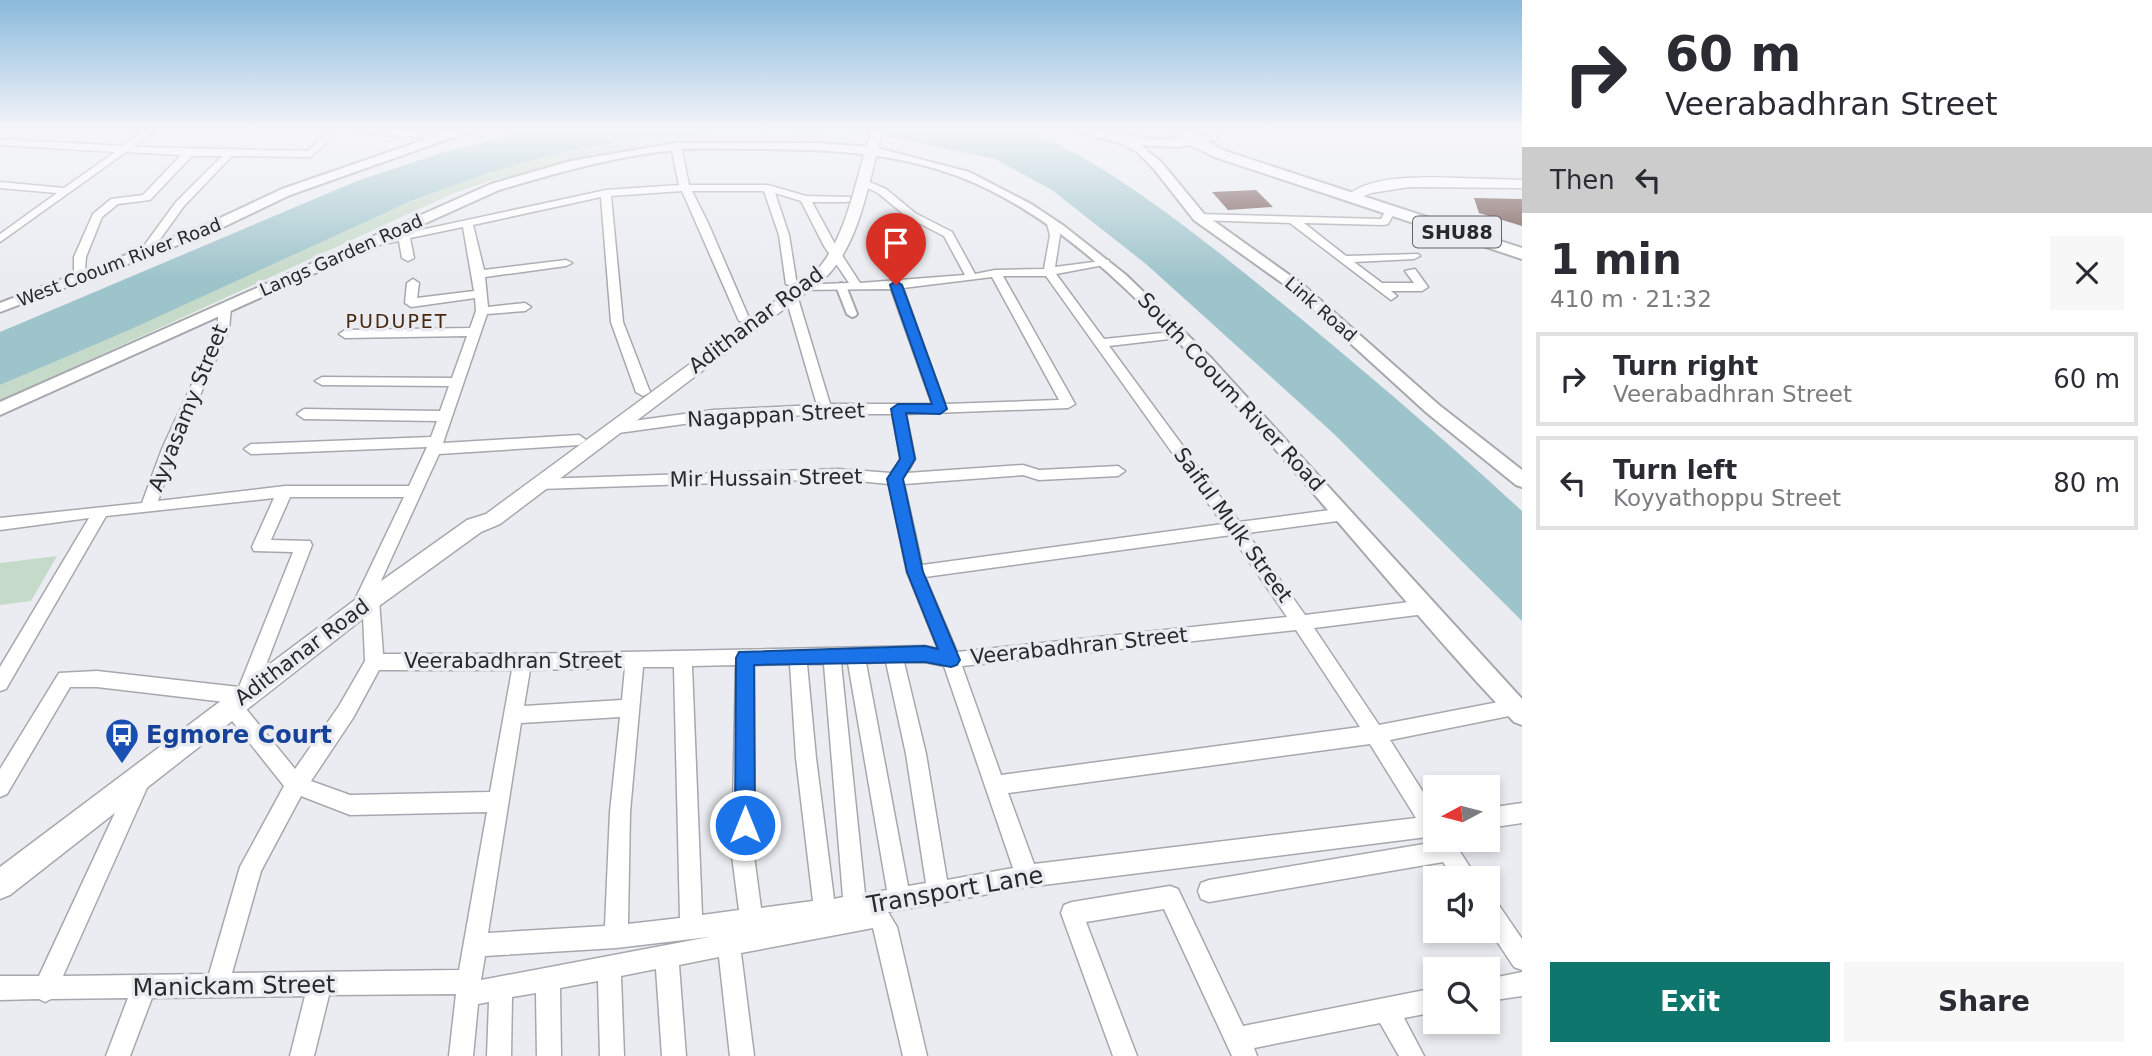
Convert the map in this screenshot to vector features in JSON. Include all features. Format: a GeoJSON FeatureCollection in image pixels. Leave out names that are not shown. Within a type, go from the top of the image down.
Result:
{"type":"FeatureCollection","features":[{"type":"Feature","properties":{"kind":"main road","name":"Adithanar Road"},"geometry":{"type":"LineString","coordinates":[[834,250],[846,199],[855,179]]}},
{"type":"Feature","properties":{"kind":"main road","name":"SHU88"},"geometry":{"type":"LineString","coordinates":[[1309,179],[1357,193],[1522,254]]}},
{"type":"Feature","properties":{"kind":"main road","name":"Adithanar Road"},"geometry":{"type":"LineString","coordinates":[[0,885],[365,604],[474,526],[493,519],[794,289],[847,234],[863,182]]}},
{"type":"Feature","properties":{"kind":"main road"},"geometry":{"type":"LineString","coordinates":[[1357,193],[1392,183],[1522,186]]}},
{"type":"Feature","properties":{"kind":"main road"},"geometry":{"type":"LineString","coordinates":[[1382,203],[1400,188],[1522,186]]}},
{"type":"Feature","properties":{"kind":"main road","name":"SHU88"},"geometry":{"type":"LineString","coordinates":[[1382,203],[1522,243]]}},
{"type":"Feature","properties":{"kind":"main road","name":"Adithanar Road"},"geometry":{"type":"LineString","coordinates":[[474,526],[485,512],[643,392],[743,318],[794,289]]}},
{"type":"Feature","properties":{"kind":"street"},"geometry":{"type":"LineString","coordinates":[[0,239],[82,179]]}},
{"type":"Feature","properties":{"kind":"street"},"geometry":{"type":"LineString","coordinates":[[80,280],[80,257],[97,216],[115,201],[146,198],[164,179]]}},
{"type":"Feature","properties":{"kind":"street"},"geometry":{"type":"LineString","coordinates":[[145,254],[180,204],[204,179]]}},
{"type":"Feature","properties":{"kind":"street","name":"West Cooum River Road"},"geometry":{"type":"LineString","coordinates":[[0,309],[210,228],[286,192],[321,179]]}},
{"type":"Feature","properties":{"kind":"street","name":"Langs Garden Road"},"geometry":{"type":"LineString","coordinates":[[0,409],[361,246],[495,187],[522,179]]}},
{"type":"Feature","properties":{"kind":"street"},"geometry":{"type":"LineString","coordinates":[[683,179],[743,318]]}},
{"type":"Feature","properties":{"kind":"street","name":"South Cooum River Road"},"geometry":{"type":"LineString","coordinates":[[973,179],[990,186],[1052,224],[1105,262],[1151,303],[1299,462],[1518,711]]}},
{"type":"Feature","properties":{"kind":"street","name":"Link Road"},"geometry":{"type":"LineString","coordinates":[[1169,179],[1199,217],[1297,287],[1433,409],[1522,480]]}},
{"type":"Feature","properties":{"kind":"street"},"geometry":{"type":"LineString","coordinates":[[863,182],[882,191],[911,215],[948,234],[972,278]]}},
{"type":"Feature","properties":{"kind":"street"},"geometry":{"type":"LineString","coordinates":[[0,185],[66,191]]}},
{"type":"Feature","properties":{"kind":"street"},"geometry":{"type":"LineString","coordinates":[[361,246],[606,193],[685,188],[768,188],[805,199],[846,199]]}},
{"type":"Feature","properties":{"kind":"street"},"geometry":{"type":"LineString","coordinates":[[768,188],[784,235],[794,289],[825,410]]}},
{"type":"Feature","properties":{"kind":"street"},"geometry":{"type":"LineString","coordinates":[[606,193],[617,323],[643,392]]}},
{"type":"Feature","properties":{"kind":"street"},"geometry":{"type":"LineString","coordinates":[[805,199],[856,285]]}},
{"type":"Feature","properties":{"kind":"street"},"geometry":{"type":"LineString","coordinates":[[1199,217],[1384,222],[1382,203]]}},
{"type":"Feature","properties":{"kind":"street"},"geometry":{"type":"LineString","coordinates":[[1292,219],[1391,296]]}},
{"type":"Feature","properties":{"kind":"street"},"geometry":{"type":"LineString","coordinates":[[365,604],[435,445],[482,311],[480,274],[467,222]]}},
{"type":"Feature","properties":{"kind":"street"},"geometry":{"type":"LineString","coordinates":[[1049,272],[1055,235],[1052,224]]}},
{"type":"Feature","properties":{"kind":"street"},"geometry":{"type":"LineString","coordinates":[[404,236],[408,258]]}},
{"type":"Feature","properties":{"kind":"street"},"geometry":{"type":"LineString","coordinates":[[1344,259],[1413,256]]}},
{"type":"Feature","properties":{"kind":"street"},"geometry":{"type":"LineString","coordinates":[[794,289],[896,285],[972,278],[995,273],[1049,272],[1105,262]]}},
{"type":"Feature","properties":{"kind":"street"},"geometry":{"type":"LineString","coordinates":[[480,274],[566,263]]}},
{"type":"Feature","properties":{"kind":"street"},"geometry":{"type":"LineString","coordinates":[[1381,287],[1422,287],[1411,271]]}},
{"type":"Feature","properties":{"kind":"street","name":"Saiful Mulk Street"},"geometry":{"type":"LineString","coordinates":[[1049,272],[1303,622],[1423,808]]}},
{"type":"Feature","properties":{"kind":"street","name":"Nagappan Street"},"geometry":{"type":"LineString","coordinates":[[611,429],[713,415],[1068,404],[995,273]]}},
{"type":"Feature","properties":{"kind":"street"},"geometry":{"type":"LineString","coordinates":[[413,283],[411,303],[482,293]]}},
{"type":"Feature","properties":{"kind":"street"},"geometry":{"type":"LineString","coordinates":[[896,285],[940,409]]}},
{"type":"Feature","properties":{"kind":"street"},"geometry":{"type":"LineString","coordinates":[[841,286],[852,314]]}},
{"type":"Feature","properties":{"kind":"street","name":"Ayyasamy Street"},"geometry":{"type":"LineString","coordinates":[[148,508],[169,449],[223,330],[225,307]]}},
{"type":"Feature","properties":{"kind":"street"},"geometry":{"type":"LineString","coordinates":[[482,311],[524,307]]}},
{"type":"Feature","properties":{"kind":"street"},"geometry":{"type":"LineString","coordinates":[[345,334],[474,332]]}},
{"type":"Feature","properties":{"kind":"street"},"geometry":{"type":"LineString","coordinates":[[1100,343],[1178,334]]}},
{"type":"Feature","properties":{"kind":"street"},"geometry":{"type":"LineString","coordinates":[[323,381],[458,382]]}},
{"type":"Feature","properties":{"kind":"street"},"geometry":{"type":"LineString","coordinates":[[898,409],[908,459],[895,479],[915,572],[951,660],[1027,876]]}},
{"type":"Feature","properties":{"kind":"street"},"geometry":{"type":"LineString","coordinates":[[304,414],[445,416]]}},
{"type":"Feature","properties":{"kind":"street"},"geometry":{"type":"LineString","coordinates":[[251,449],[579,440]]}},
{"type":"Feature","properties":{"kind":"street","name":"Mir Hussain Street"},"geometry":{"type":"LineString","coordinates":[[540,484],[838,474],[895,479],[1023,470],[1039,475],[1118,471]]}},
{"type":"Feature","properties":{"kind":"street"},"geometry":{"type":"LineString","coordinates":[[238,701],[304,545],[260,547],[285,491]]}},
{"type":"Feature","properties":{"kind":"street"},"geometry":{"type":"LineString","coordinates":[[0,524],[285,491],[413,492]]}},
{"type":"Feature","properties":{"kind":"street"},"geometry":{"type":"LineString","coordinates":[[0,683],[101,511]]}},
{"type":"Feature","properties":{"kind":"street"},"geometry":{"type":"LineString","coordinates":[[915,572],[1345,514]]}},
{"type":"Feature","properties":{"kind":"street","name":"Veerabadhran Street"},"geometry":{"type":"LineString","coordinates":[[365,604],[374,662],[832,658],[925,654],[951,660],[1425,607]]}},
{"type":"Feature","properties":{"kind":"street"},"geometry":{"type":"LineString","coordinates":[[856,656],[900,900]]}},
{"type":"Feature","properties":{"kind":"street"},"geometry":{"type":"LineString","coordinates":[[894,656],[916,754],[938,891]]}},
{"type":"Feature","properties":{"kind":"street"},"geometry":{"type":"LineString","coordinates":[[745,658],[743,856],[751,919]]}},
{"type":"Feature","properties":{"kind":"street"},"geometry":{"type":"LineString","coordinates":[[798,658],[806,758],[825,911]]}},
{"type":"Feature","properties":{"kind":"street"},"geometry":{"type":"LineString","coordinates":[[832,658],[855,907]]}},
{"type":"Feature","properties":{"kind":"street"},"geometry":{"type":"LineString","coordinates":[[683,659],[691,928]]}},
{"type":"Feature","properties":{"kind":"street"},"geometry":{"type":"LineString","coordinates":[[616,937],[628,708],[635,660]]}},
{"type":"Feature","properties":{"kind":"street"},"geometry":{"type":"LineString","coordinates":[[217,985],[251,867],[296,785],[346,712],[374,662]]}},
{"type":"Feature","properties":{"kind":"street"},"geometry":{"type":"LineString","coordinates":[[461,1056],[474,945],[522,662]]}},
{"type":"Feature","properties":{"kind":"street"},"geometry":{"type":"LineString","coordinates":[[0,787],[65,679],[97,679],[238,701],[296,785],[350,805],[498,802]]}},
{"type":"Feature","properties":{"kind":"street"},"geometry":{"type":"LineString","coordinates":[[513,715],[628,708]]}},
{"type":"Feature","properties":{"kind":"street"},"geometry":{"type":"LineString","coordinates":[[996,785],[1377,734],[1518,711]]}},
{"type":"Feature","properties":{"kind":"street"},"geometry":{"type":"LineString","coordinates":[[45,990],[144,772]]}},
{"type":"Feature","properties":{"kind":"street"},"geometry":{"type":"LineString","coordinates":[[1500,816],[1522,813]]}},
{"type":"Feature","properties":{"kind":"street","name":"Transport Lane"},"geometry":{"type":"LineString","coordinates":[[474,945],[616,937],[691,928],[855,907],[1027,876],[1423,827]]}},
{"type":"Feature","properties":{"kind":"street"},"geometry":{"type":"LineString","coordinates":[[1209,891],[1448,852],[1458,866]]}},
{"type":"Feature","properties":{"kind":"street"},"geometry":{"type":"LineString","coordinates":[[1125,1056],[1072,913],[1170,897],[1241,1048],[1423,1002]]}},
{"type":"Feature","properties":{"kind":"street","name":"Manickam Street"},"geometry":{"type":"LineString","coordinates":[[0,988],[45,990],[320,984],[501,987],[874,917],[881,920],[886,927],[915,1056]]}},
{"type":"Feature","properties":{"kind":"street"},"geometry":{"type":"LineString","coordinates":[[1500,927],[1522,959]]}},
{"type":"Feature","properties":{"kind":"street"},"geometry":{"type":"LineString","coordinates":[[729,944],[742,1056]]}},
{"type":"Feature","properties":{"kind":"street"},"geometry":{"type":"LineString","coordinates":[[667,955],[674,1056]]}},
{"type":"Feature","properties":{"kind":"street"},"geometry":{"type":"LineString","coordinates":[[609,966],[612,1056]]}},
{"type":"Feature","properties":{"kind":"street"},"geometry":{"type":"LineString","coordinates":[[548,978],[549,1056]]}},
{"type":"Feature","properties":{"kind":"street"},"geometry":{"type":"LineString","coordinates":[[302,1056],[320,984]]}},
{"type":"Feature","properties":{"kind":"street"},"geometry":{"type":"LineString","coordinates":[[1500,988],[1522,984]]}},
{"type":"Feature","properties":{"kind":"street"},"geometry":{"type":"LineString","coordinates":[[499,1056],[501,987]]}},
{"type":"Feature","properties":{"kind":"street"},"geometry":{"type":"LineString","coordinates":[[118,1056],[144,988]]}},
{"type":"Feature","properties":{"kind":"street"},"geometry":{"type":"LineString","coordinates":[[1387,1010],[1412,1056]]}},
{"type":"Feature","properties":{"kind":"green space"},"geometry":{"type":"Polygon","coordinates":[[[471,179],[495,179],[452,194],[0,401],[0,385],[384,213],[471,179]]]}},
{"type":"Feature","properties":{"kind":"green space"},"geometry":{"type":"Polygon","coordinates":[[[57,556],[31,601],[0,605],[0,563],[57,556]]]}},
{"type":"Feature","properties":{"kind":"water"},"geometry":{"type":"Polygon","coordinates":[[[470,179],[411,201],[129,330],[0,385],[0,332],[357,181],[470,179]]]}},
{"type":"Feature","properties":{"kind":"water"},"geometry":{"type":"Polygon","coordinates":[[[1032,179],[1117,179],[1132,189],[1218,252],[1296,315],[1448,444],[1522,511],[1522,621],[1333,433],[1146,264],[1052,190],[1032,179]]]}},
{"type":"Feature","properties":{"kind":"building"},"geometry":{"type":"Polygon","coordinates":[[[1256,190],[1273,207],[1228,210],[1212,192],[1256,190]]]}},
{"type":"Feature","properties":{"kind":"building"},"geometry":{"type":"Polygon","coordinates":[[[1474,198],[1522,199],[1522,226],[1479,213],[1474,198]]]}},
{"type":"Feature","properties":{"kind":"place","name":"Egmore Court"},"geometry":{"type":"Point","coordinates":[122,765]}},
{"type":"Feature","properties":{"kind":"district","name":"PUDUPET"},"geometry":{"type":"Point","coordinates":[397,321]}},
{"type":"Feature","properties":{"kind":"route"},"geometry":{"type":"LineString","coordinates":[[745,825],[745,658],[925,654],[951,660],[915,572],[895,479],[908,459],[898,409],[940,409],[896,285]]}}]}
